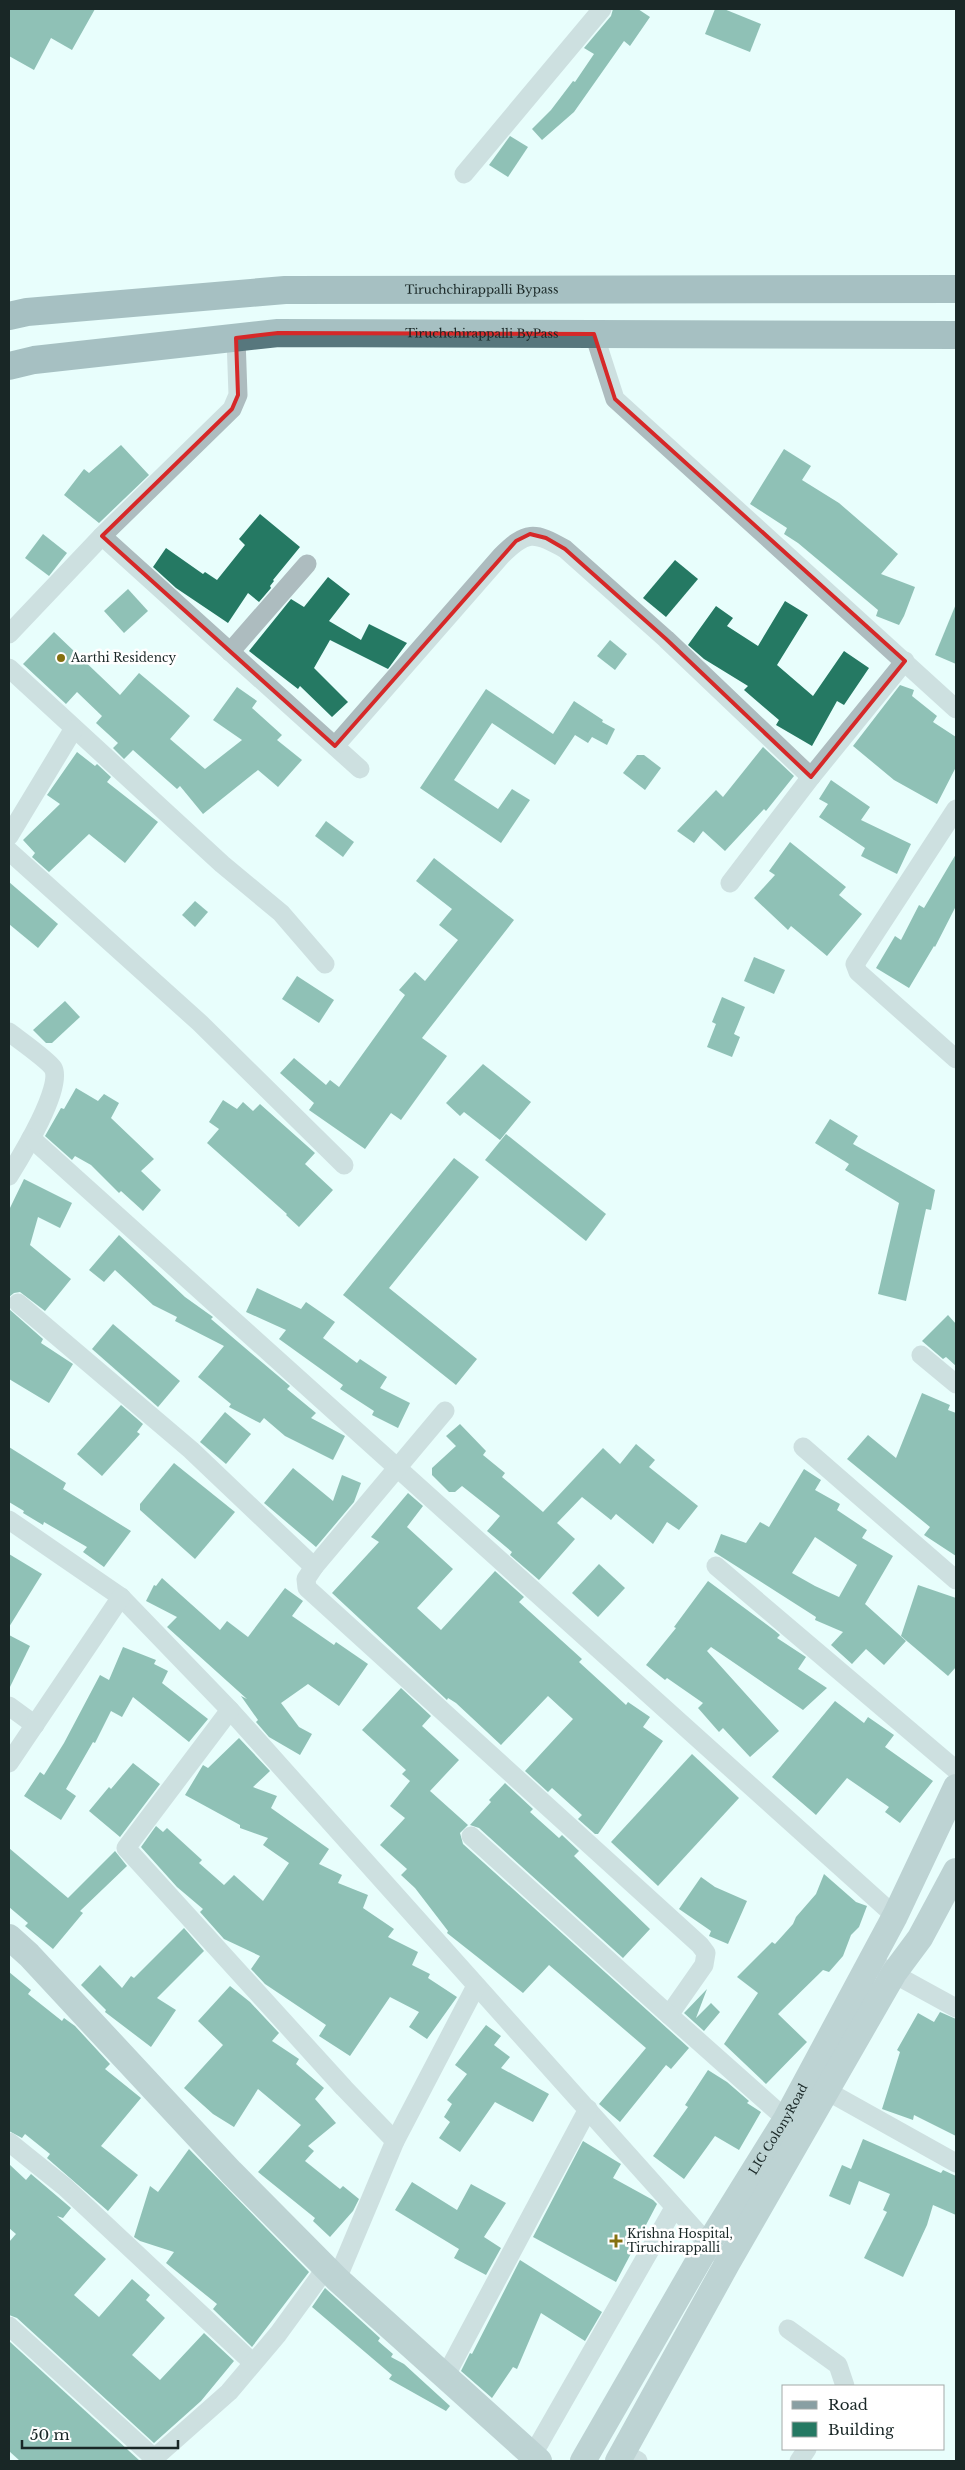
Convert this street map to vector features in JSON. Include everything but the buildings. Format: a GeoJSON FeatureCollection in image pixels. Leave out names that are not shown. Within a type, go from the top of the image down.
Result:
{"type":"FeatureCollection","features":[{"type":"Feature","properties":{"kind":"highway","name":"Tiruchchirappalli Bypass"},"geometry":{"type":"LineString","coordinates":[[9,316],[27,312],[285,290],[956,289]]}},
{"type":"Feature","properties":{"kind":"highway","name":"Tiruchchirappalli ByPass"},"geometry":{"type":"LineString","coordinates":[[9,366],[34,360],[278,333],[956,335]]}},
{"type":"Feature","properties":{"kind":"main road","name":"LIC ColonyRoad"},"geometry":{"type":"LineString","coordinates":[[626,2458],[728,2262],[827,2091],[882,1968],[895,1916],[956,1787]]}},
{"type":"Feature","properties":{"kind":"main road","name":"LIC ColonyRoad"},"geometry":{"type":"LineString","coordinates":[[583,2461],[707,2246],[786,2119],[882,1968],[920,1938],[956,1871]]}},
{"type":"Feature","properties":{"kind":"main road"},"geometry":{"type":"LineString","coordinates":[[9,1937],[29,1955],[231,2172],[331,2274],[536,2459]]}},
{"type":"Feature","properties":{"kind":"street"},"geometry":{"type":"LineString","coordinates":[[464,174],[602,9]]}},
{"type":"Feature","properties":{"kind":"street"},"geometry":{"type":"LineString","coordinates":[[594,334],[614,399],[956,709]]}},
{"type":"Feature","properties":{"kind":"street"},"geometry":{"type":"LineString","coordinates":[[9,634],[102,536],[232,409],[238,395],[236,338]]}},
{"type":"Feature","properties":{"kind":"street"},"geometry":{"type":"LineString","coordinates":[[335,746],[501,556],[516,541],[530,534],[546,538],[565,549],[666,640],[811,776]]}},
{"type":"Feature","properties":{"kind":"street"},"geometry":{"type":"LineString","coordinates":[[102,536],[360,770]]}},
{"type":"Feature","properties":{"kind":"street"},"geometry":{"type":"LineString","coordinates":[[230,652],[307,564]]}},
{"type":"Feature","properties":{"kind":"street"},"geometry":{"type":"LineString","coordinates":[[730,883],[811,776],[905,661]]}},
{"type":"Feature","properties":{"kind":"street"},"geometry":{"type":"LineString","coordinates":[[9,668],[73,730],[222,864],[281,913],[325,964]]}},
{"type":"Feature","properties":{"kind":"street"},"geometry":{"type":"LineString","coordinates":[[9,836],[73,730]]}},
{"type":"Feature","properties":{"kind":"street"},"geometry":{"type":"LineString","coordinates":[[956,809],[855,964],[858,972],[956,1059]]}},
{"type":"Feature","properties":{"kind":"street"},"geometry":{"type":"LineString","coordinates":[[9,851],[200,1023],[344,1165]]}},
{"type":"Feature","properties":{"kind":"street"},"geometry":{"type":"LineString","coordinates":[[9,1032],[53,1068],[56,1078],[31,1138],[9,1176]]}},
{"type":"Feature","properties":{"kind":"street"},"geometry":{"type":"LineString","coordinates":[[31,1138],[398,1466],[895,1916]]}},
{"type":"Feature","properties":{"kind":"street"},"geometry":{"type":"LineString","coordinates":[[18,1303],[191,1450],[314,1567]]}},
{"type":"Feature","properties":{"kind":"street"},"geometry":{"type":"LineString","coordinates":[[921,1355],[956,1384]]}},
{"type":"Feature","properties":{"kind":"street"},"geometry":{"type":"LineString","coordinates":[[445,1411],[314,1567],[306,1579],[306,1588],[700,1945],[706,1953],[704,1965],[668,2015]]}},
{"type":"Feature","properties":{"kind":"street"},"geometry":{"type":"LineString","coordinates":[[803,1447],[956,1580]]}},
{"type":"Feature","properties":{"kind":"street"},"geometry":{"type":"LineString","coordinates":[[9,1520],[121,1597],[230,1710],[588,2109],[707,2246],[728,2262]]}},
{"type":"Feature","properties":{"kind":"street"},"geometry":{"type":"LineString","coordinates":[[716,1566],[956,1770]]}},
{"type":"Feature","properties":{"kind":"street"},"geometry":{"type":"LineString","coordinates":[[9,1764],[121,1597]]}},
{"type":"Feature","properties":{"kind":"street"},"geometry":{"type":"LineString","coordinates":[[9,1706],[35,1725]]}},
{"type":"Feature","properties":{"kind":"street"},"geometry":{"type":"LineString","coordinates":[[230,1710],[126,1848],[344,2088],[395,2141]]}},
{"type":"Feature","properties":{"kind":"street"},"geometry":{"type":"LineString","coordinates":[[471,1836],[786,2119]]}},
{"type":"Feature","properties":{"kind":"street"},"geometry":{"type":"LineString","coordinates":[[882,1968],[956,2008]]}},
{"type":"Feature","properties":{"kind":"street"},"geometry":{"type":"LineString","coordinates":[[9,2326],[153,2460],[229,2392],[331,2274],[395,2141],[476,1986]]}},
{"type":"Feature","properties":{"kind":"street"},"geometry":{"type":"LineString","coordinates":[[827,2091],[956,2163]]}},
{"type":"Feature","properties":{"kind":"street"},"geometry":{"type":"LineString","coordinates":[[446,2376],[588,2109]]}},
{"type":"Feature","properties":{"kind":"street"},"geometry":{"type":"LineString","coordinates":[[9,2142],[65,2187],[253,2363]]}},
{"type":"Feature","properties":{"kind":"street"},"geometry":{"type":"LineString","coordinates":[[536,2459],[674,2208]]}},
{"type":"Feature","properties":{"kind":"street"},"geometry":{"type":"LineString","coordinates":[[788,2329],[838,2365],[845,2385]]}},
{"type":"Feature","properties":{"kind":"street"},"geometry":{"type":"LineString","coordinates":[[799,2461],[806,2450]]}},
{"type":"Feature","properties":{"kind":"highlighted area"},"geometry":{"type":"Polygon","coordinates":[[[278,333],[594,334],[615,399],[905,661],[811,777],[666,639],[565,549],[546,538],[530,534],[516,541],[335,746],[102,536],[232,409],[238,395],[236,338],[278,333]]]}},
{"type":"Feature","properties":{"kind":"place","name":"Aarthi Residency"},"geometry":{"type":"Point","coordinates":[61,658]}},
{"type":"Feature","properties":{"kind":"place","name":"Krishna Hospital, Tiruchirappalli"},"geometry":{"type":"Point","coordinates":[616,2241]}}]}
